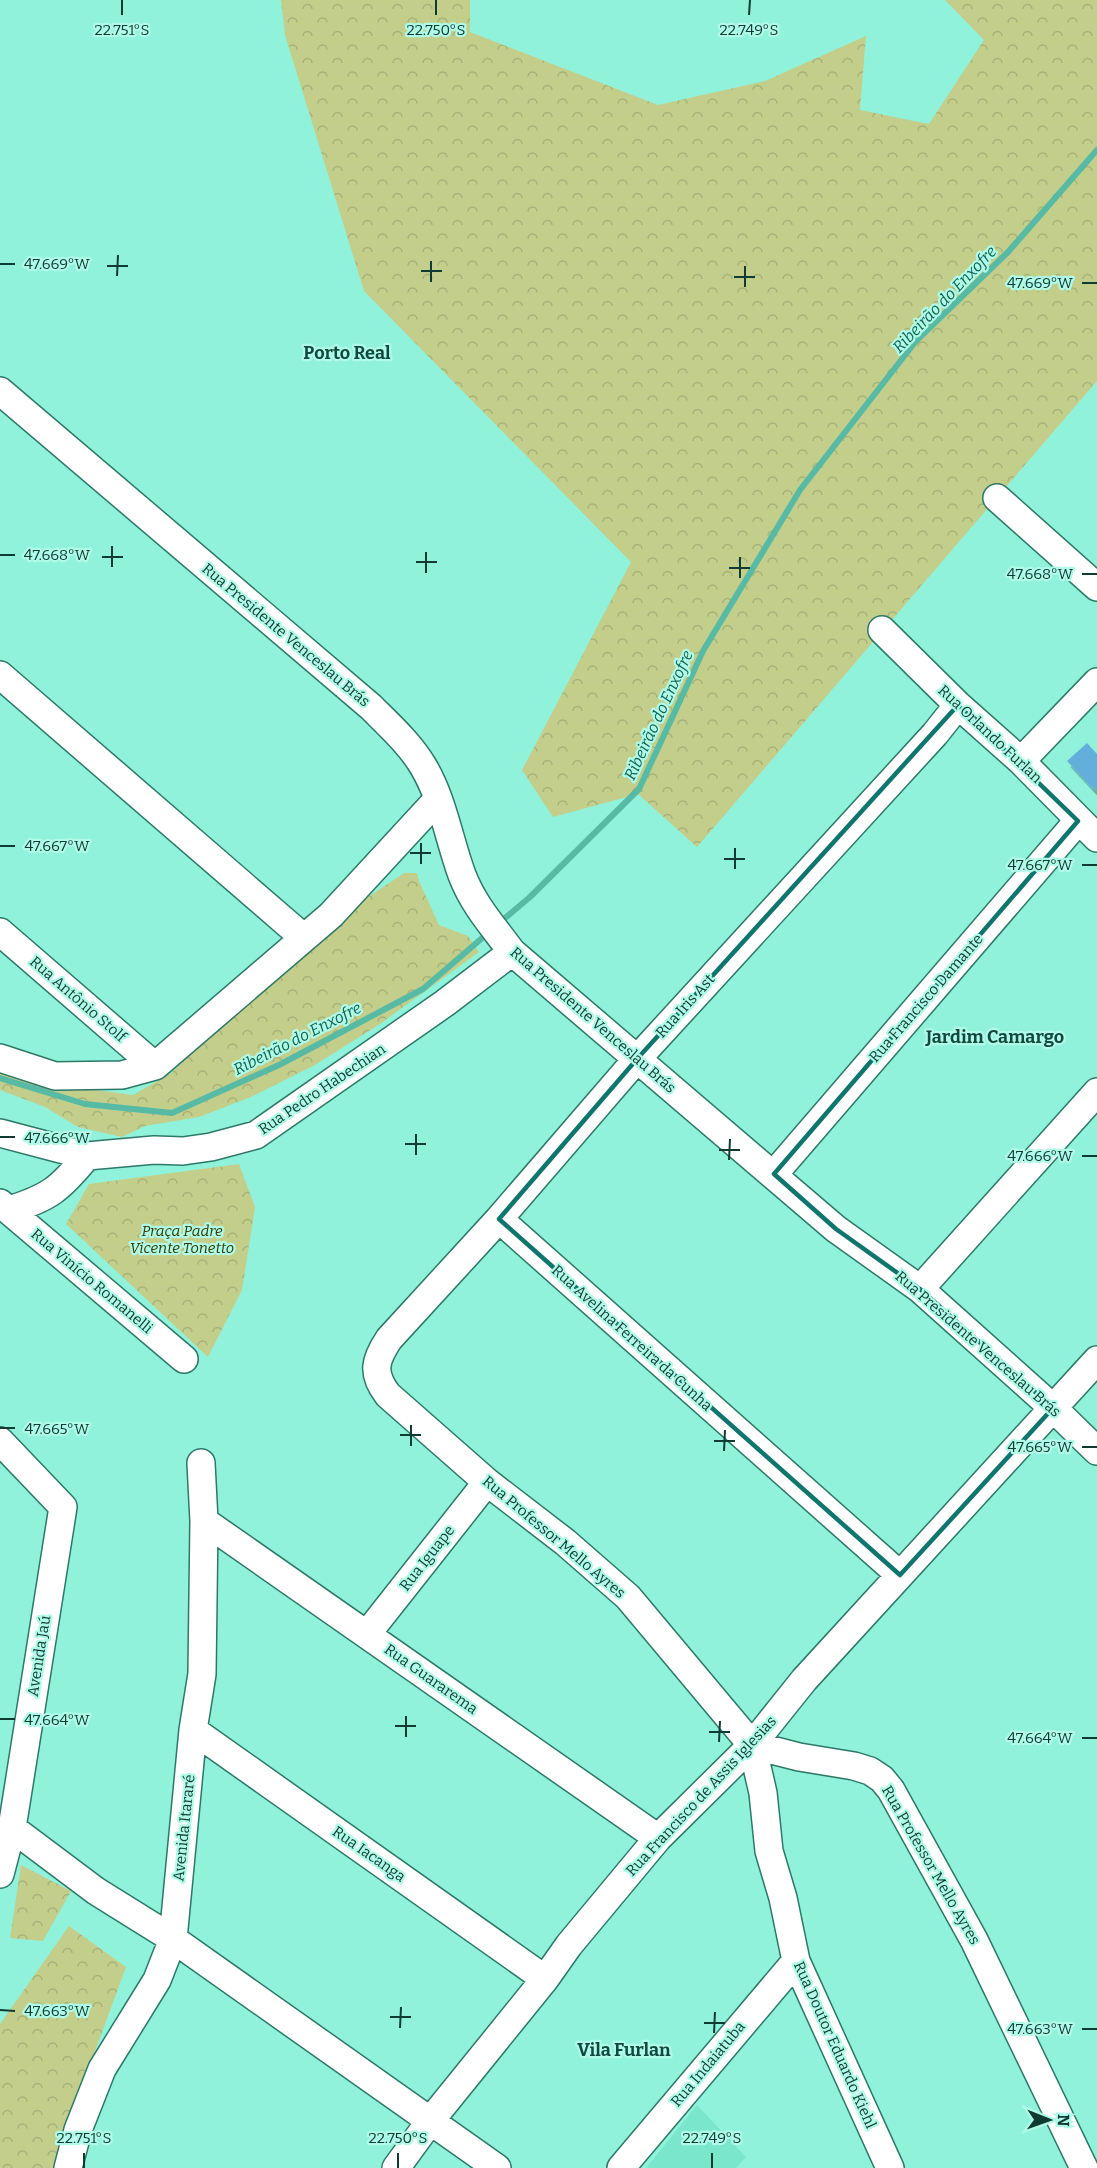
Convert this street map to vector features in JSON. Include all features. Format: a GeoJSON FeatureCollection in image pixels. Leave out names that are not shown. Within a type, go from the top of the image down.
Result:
{"type":"FeatureCollection","features":[{"type":"Feature","properties":{"kind":"street","name":"Rua Presidente Venceslau Brás"},"geometry":{"type":"LineString","coordinates":[[0,391],[371,707],[405,742],[423,766],[438,799],[463,877],[480,912],[506,944],[836,1229],[920,1289],[1053,1407],[1097,1451]]}},
{"type":"Feature","properties":{"kind":"street"},"geometry":{"type":"LineString","coordinates":[[997,498],[1097,586]]}},
{"type":"Feature","properties":{"kind":"street","name":"Rua Orlando Furlan"},"geometry":{"type":"LineString","coordinates":[[882,630],[958,705],[1021,761],[1088,830]]}},
{"type":"Feature","properties":{"kind":"street"},"geometry":{"type":"LineString","coordinates":[[0,675],[304,938]]}},
{"type":"Feature","properties":{"kind":"street"},"geometry":{"type":"LineString","coordinates":[[1021,761],[1097,682]]}},
{"type":"Feature","properties":{"kind":"street","name":"Rua Iris Ast"},"geometry":{"type":"LineString","coordinates":[[376,1368],[379,1354],[389,1339],[499,1219],[637,1059],[935,734],[958,705]]}},
{"type":"Feature","properties":{"kind":"street"},"geometry":{"type":"LineString","coordinates":[[0,1058],[55,1076],[122,1075],[155,1065],[331,915],[438,799]]}},
{"type":"Feature","properties":{"kind":"street","name":"Rua Francisco Damante"},"geometry":{"type":"LineString","coordinates":[[774,1174],[1088,830]]}},
{"type":"Feature","properties":{"kind":"street","name":"Rua Antônio Stolf"},"geometry":{"type":"LineString","coordinates":[[0,932],[155,1065]]}},
{"type":"Feature","properties":{"kind":"street","name":"Rua Pedro Habechian"},"geometry":{"type":"LineString","coordinates":[[0,1133],[87,1156],[154,1150],[183,1151],[211,1147],[256,1134],[427,1016],[506,944]]}},
{"type":"Feature","properties":{"kind":"street"},"geometry":{"type":"LineString","coordinates":[[920,1289],[1097,1092]]}},
{"type":"Feature","properties":{"kind":"street"},"geometry":{"type":"LineString","coordinates":[[4,1207],[36,1202],[51,1194],[63,1184],[87,1156]]}},
{"type":"Feature","properties":{"kind":"street","name":"Rua Vinício Romanelli"},"geometry":{"type":"LineString","coordinates":[[4,1207],[184,1359]]}},
{"type":"Feature","properties":{"kind":"street","name":"Rua Avelina Ferreira da Cunha"},"geometry":{"type":"LineString","coordinates":[[499,1219],[900,1575]]}},
{"type":"Feature","properties":{"kind":"street","name":"Rua Francisco de Assis Iglesias"},"geometry":{"type":"LineString","coordinates":[[396,2168],[545,1979],[569,1945],[658,1838],[752,1744],[804,1680],[1097,1360]]}},
{"type":"Feature","properties":{"kind":"street","name":"Rua Professor Mello Ayres"},"geometry":{"type":"LineString","coordinates":[[376,1368],[380,1384],[388,1395],[487,1482],[565,1542],[628,1598],[752,1744],[799,1757],[854,1766],[870,1771],[882,1779],[891,1790],[974,1940],[1084,2168]]}},
{"type":"Feature","properties":{"kind":"street","name":"Avenida Jaú"},"geometry":{"type":"LineString","coordinates":[[0,1442],[63,1507],[12,1828],[0,1874]]}},
{"type":"Feature","properties":{"kind":"street","name":"Avenida Itararé"},"geometry":{"type":"LineString","coordinates":[[68,2168],[78,2130],[102,2069],[157,1980],[173,1939],[194,1730],[202,1674],[204,1521],[201,1463]]}},
{"type":"Feature","properties":{"kind":"street","name":"Rua Iguape"},"geometry":{"type":"LineString","coordinates":[[367,1634],[487,1482]]}},
{"type":"Feature","properties":{"kind":"street","name":"Rua Guararema"},"geometry":{"type":"LineString","coordinates":[[204,1521],[658,1838]]}},
{"type":"Feature","properties":{"kind":"street","name":"Rua Iacanga"},"geometry":{"type":"LineString","coordinates":[[194,1730],[545,1979]]}},
{"type":"Feature","properties":{"kind":"street"},"geometry":{"type":"LineString","coordinates":[[0,1773],[26,1741]]}},
{"type":"Feature","properties":{"kind":"street","name":"Rua Doutor Eduardo Kiehl"},"geometry":{"type":"LineString","coordinates":[[752,1744],[763,1793],[769,1851],[783,1898],[796,1961],[890,2168]]}},
{"type":"Feature","properties":{"kind":"street"},"geometry":{"type":"LineString","coordinates":[[12,1828],[96,1891],[173,1939],[497,2168]]}},
{"type":"Feature","properties":{"kind":"street","name":"Rua Indaiatuba"},"geometry":{"type":"LineString","coordinates":[[621,2168],[796,1961]]}},
{"type":"Feature","properties":{"kind":"highlighted area"},"geometry":{"type":"Polygon","coordinates":[[[958,705],[1078,821],[774,1174],[836,1229],[920,1289],[1053,1408],[900,1575],[499,1219],[637,1059],[958,705]]]}},
{"type":"Feature","properties":{"kind":"shaded area"},"geometry":{"type":"Polygon","coordinates":[[[697,2105],[746,2157],[736,2168],[646,2168],[697,2105]]]}},
{"type":"Feature","properties":{"kind":"green space"},"geometry":{"type":"Polygon","coordinates":[[[281,0],[470,0],[470,32],[658,105],[765,81],[866,36],[860,110],[929,124],[984,40],[945,0],[1097,0],[1097,381],[697,847],[638,794],[553,817],[522,770],[631,562],[364,291],[285,35],[281,0]]]}},
{"type":"Feature","properties":{"kind":"green space"},"geometry":{"type":"Polygon","coordinates":[[[404,873],[417,873],[439,925],[468,936],[479,952],[380,1024],[315,1065],[251,1097],[199,1117],[145,1126],[122,1137],[78,1127],[45,1107],[0,1090],[0,1063],[53,1084],[133,1095],[170,1074],[341,915],[404,873]]]}},
{"type":"Feature","properties":{"kind":"green space","name":"Praça Padre Vicente Tonetto"},"geometry":{"type":"Polygon","coordinates":[[[239,1164],[255,1207],[242,1290],[208,1357],[66,1224],[89,1184],[239,1164]]]}},
{"type":"Feature","properties":{"kind":"green space"},"geometry":{"type":"Polygon","coordinates":[[[21,1865],[71,1891],[43,1941],[10,1938],[21,1865]]]}},
{"type":"Feature","properties":{"kind":"green space"},"geometry":{"type":"Polygon","coordinates":[[[69,1926],[126,1967],[62,2141],[55,2168],[0,2168],[0,2024],[69,1926]]]}},
{"type":"Feature","properties":{"kind":"building"},"geometry":{"type":"Polygon","coordinates":[[[1087,743],[1097,754],[1097,787],[1094,790],[1067,761],[1087,743]]]}},
{"type":"Feature","properties":{"kind":"waterway","name":"Ribeirão do Enxofre"},"geometry":{"type":"LineString","coordinates":[[498,924],[530,897],[639,789],[703,651],[800,490],[916,341],[1008,252],[1097,150]]}},
{"type":"Feature","properties":{"kind":"waterway","name":"Ribeirão do Enxofre"},"geometry":{"type":"LineString","coordinates":[[0,1078],[85,1104],[172,1113],[279,1065],[423,989],[488,933]]}},
{"type":"Feature","properties":{"kind":"district","name":"Porto Real"},"geometry":{"type":"Point","coordinates":[347,353]}},
{"type":"Feature","properties":{"kind":"district","name":"Jardim Camargo"},"geometry":{"type":"Point","coordinates":[995,1037]}},
{"type":"Feature","properties":{"kind":"district","name":"Vila Furlan"},"geometry":{"type":"Point","coordinates":[624,2050]}}]}
